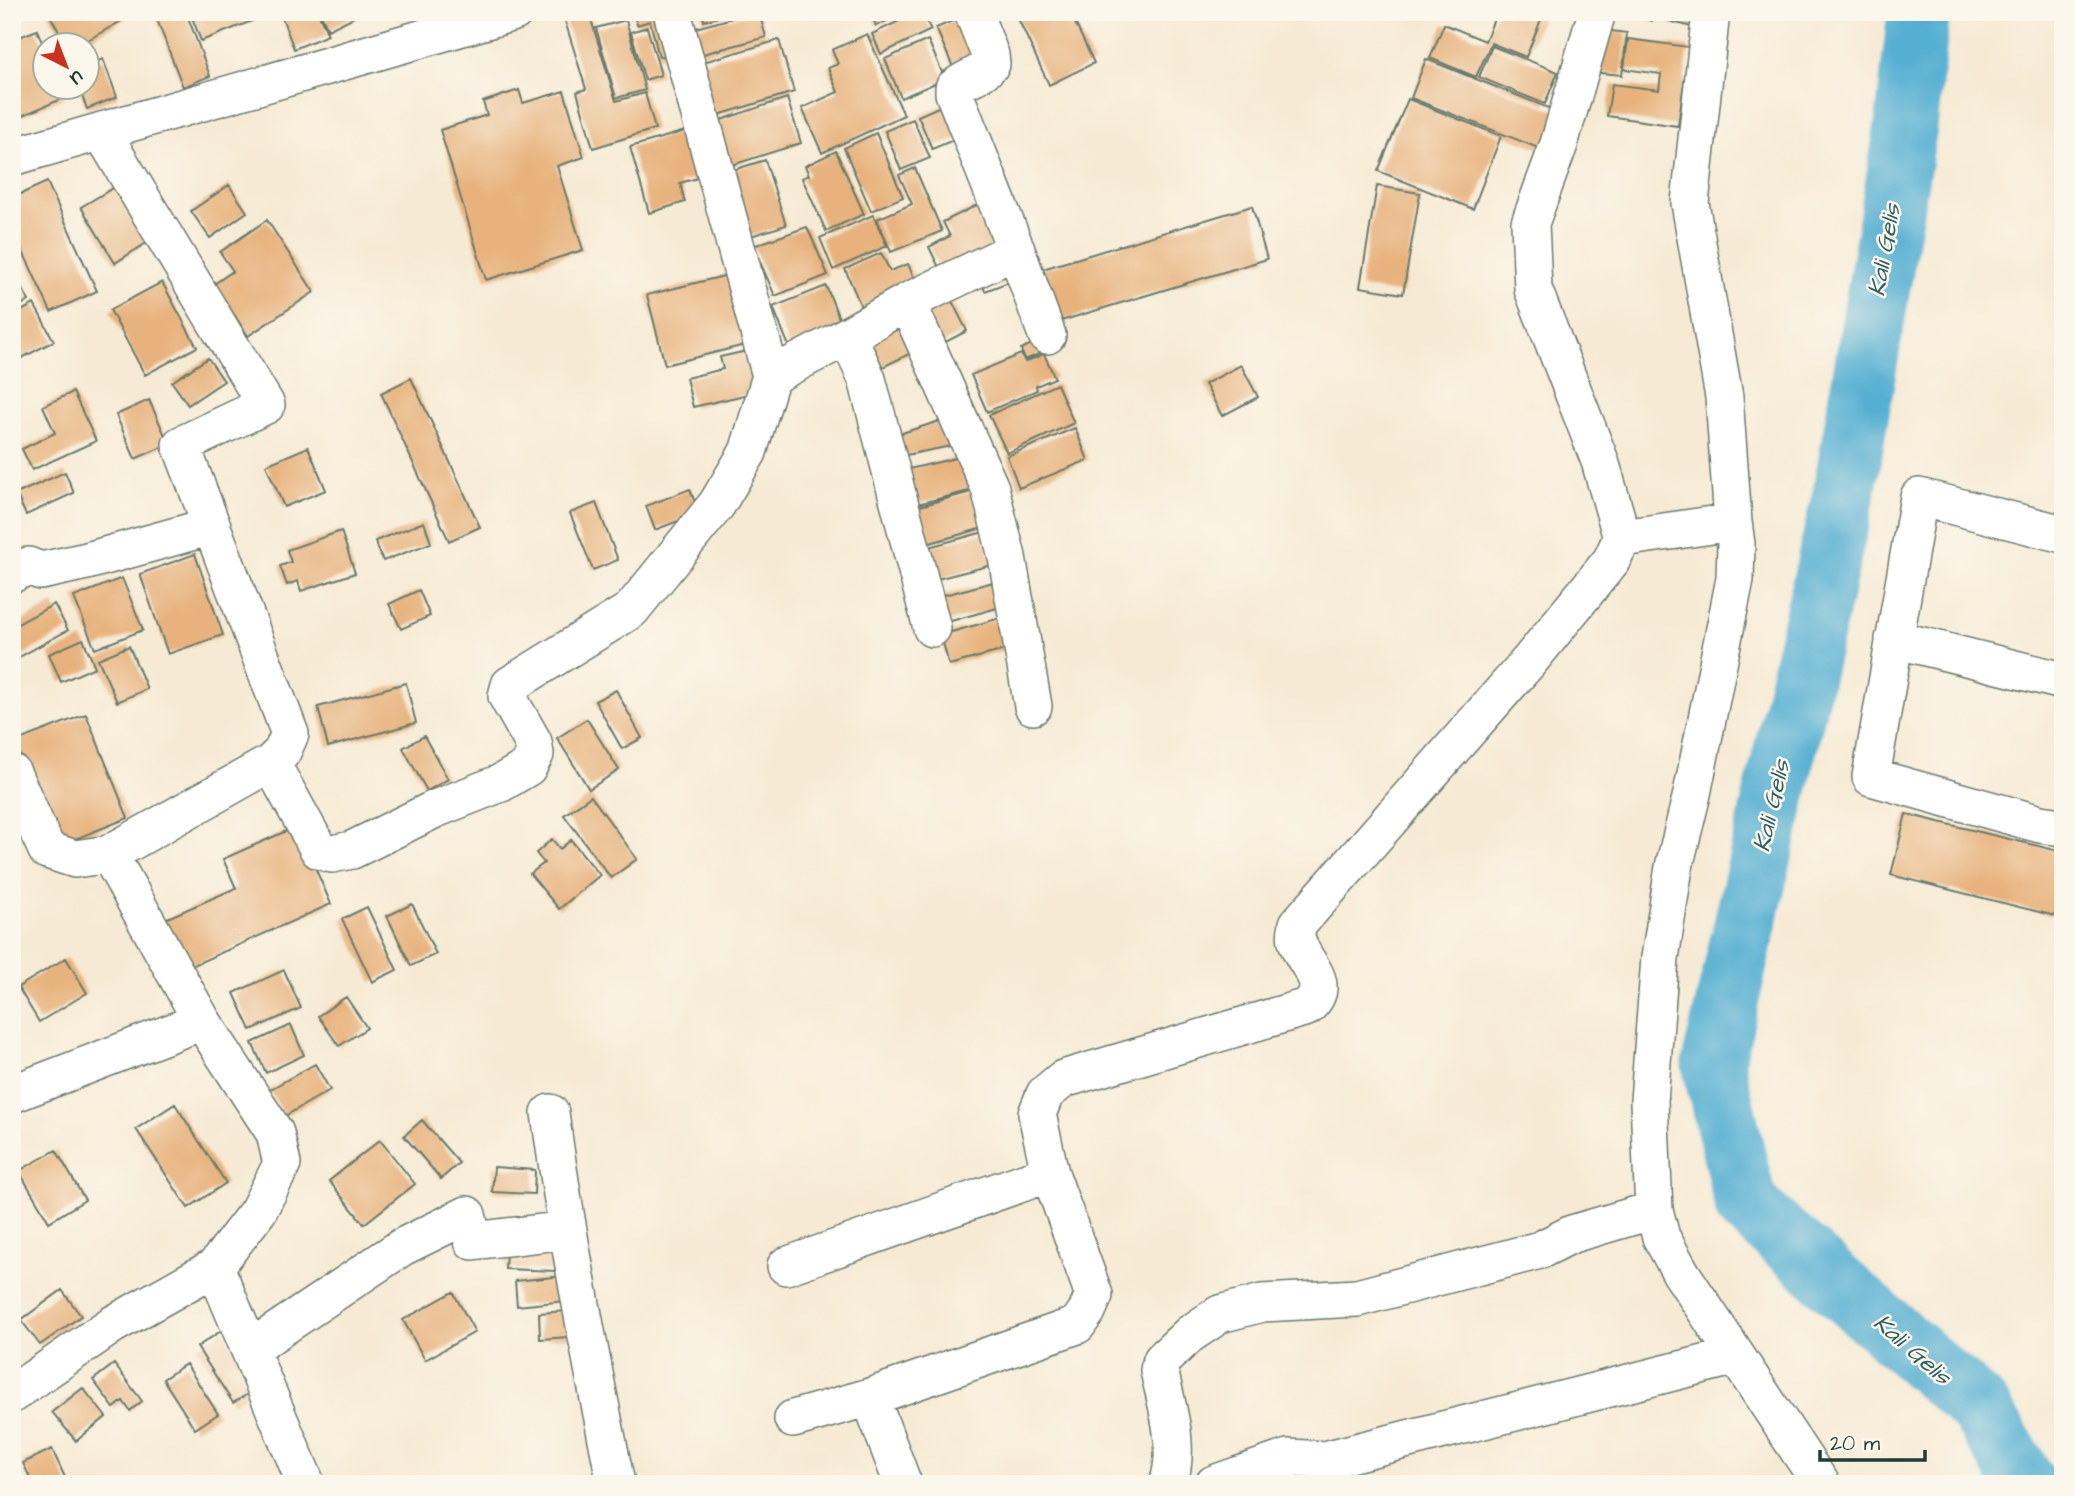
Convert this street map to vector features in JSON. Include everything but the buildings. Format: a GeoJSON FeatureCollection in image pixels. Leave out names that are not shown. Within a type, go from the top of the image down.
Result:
{"type":"FeatureCollection","features":[{"type":"Feature","properties":{"kind":"street"},"geometry":{"type":"LineString","coordinates":[[12,157],[514,12]]}},
{"type":"Feature","properties":{"kind":"street"},"geometry":{"type":"LineString","coordinates":[[271,763],[319,850],[332,854],[352,850],[425,813],[500,783],[528,766],[535,754],[533,742],[507,696],[510,685],[631,610],[717,504],[748,452],[771,376],[672,12]]}},
{"type":"Feature","properties":{"kind":"street"},"geometry":{"type":"LineString","coordinates":[[973,12],[991,64],[961,83],[954,89],[954,93],[1047,335]]}},
{"type":"Feature","properties":{"kind":"street"},"geometry":{"type":"LineString","coordinates":[[793,1419],[870,1397],[1077,1325],[1094,1295],[1050,1172],[1037,1114],[1045,1094],[1063,1079],[1307,1007],[1316,999],[1319,985],[1296,939],[1298,924],[1531,659],[1611,561],[1622,538],[1600,461],[1533,289],[1530,260],[1530,223],[1559,144],[1597,12]]}},
{"type":"Feature","properties":{"kind":"street"},"geometry":{"type":"LineString","coordinates":[[1711,12],[1690,203],[1724,397],[1736,544],[1735,579],[1692,793],[1674,867],[1660,958],[1649,1101],[1654,1210],[1661,1237],[1681,1273],[1821,1484]]}},
{"type":"Feature","properties":{"kind":"street"},"geometry":{"type":"LineString","coordinates":[[13,778],[47,850],[75,859],[108,855],[271,763],[282,752],[290,734],[181,445],[266,405],[100,131]]}},
{"type":"Feature","properties":{"kind":"street"},"geometry":{"type":"LineString","coordinates":[[771,376],[907,302],[1016,250]]}},
{"type":"Feature","properties":{"kind":"street"},"geometry":{"type":"LineString","coordinates":[[907,302],[990,488],[1007,557],[1033,706]]}},
{"type":"Feature","properties":{"kind":"street"},"geometry":{"type":"LineString","coordinates":[[838,341],[854,350],[867,379],[932,628]]}},
{"type":"Feature","properties":{"kind":"street"},"geometry":{"type":"LineString","coordinates":[[2063,534],[1919,497],[1871,777],[2040,824],[2063,827]]}},
{"type":"Feature","properties":{"kind":"street"},"geometry":{"type":"LineString","coordinates":[[1622,538],[1733,522]]}},
{"type":"Feature","properties":{"kind":"street"},"geometry":{"type":"LineString","coordinates":[[12,574],[28,566],[41,570],[88,561],[212,526]]}},
{"type":"Feature","properties":{"kind":"street"},"geometry":{"type":"LineString","coordinates":[[1894,639],[2063,681]]}},
{"type":"Feature","properties":{"kind":"street"},"geometry":{"type":"LineString","coordinates":[[12,1394],[112,1325],[215,1267],[257,1211],[282,1164],[275,1133],[202,1021],[108,855]]}},
{"type":"Feature","properties":{"kind":"street"},"geometry":{"type":"LineString","coordinates":[[12,1094],[202,1021]]}},
{"type":"Feature","properties":{"kind":"street"},"geometry":{"type":"LineString","coordinates":[[550,1113],[580,1306],[616,1484]]}},
{"type":"Feature","properties":{"kind":"street"},"geometry":{"type":"LineString","coordinates":[[786,1266],[1050,1172]]}},
{"type":"Feature","properties":{"kind":"street"},"geometry":{"type":"LineString","coordinates":[[1168,1484],[1172,1474],[1175,1445],[1160,1364],[1190,1334],[1220,1314],[1262,1303],[1357,1298],[1540,1250],[1572,1234],[1654,1210]]}},
{"type":"Feature","properties":{"kind":"street"},"geometry":{"type":"LineString","coordinates":[[250,1349],[402,1247],[467,1214],[473,1241],[567,1230]]}},
{"type":"Feature","properties":{"kind":"street"},"geometry":{"type":"LineString","coordinates":[[215,1267],[306,1484]]}},
{"type":"Feature","properties":{"kind":"street"},"geometry":{"type":"LineString","coordinates":[[1214,1484],[1288,1458],[1325,1460],[1736,1356]]}},
{"type":"Feature","properties":{"kind":"street"},"geometry":{"type":"LineString","coordinates":[[870,1397],[903,1484]]}},
{"type":"Feature","properties":{"kind":"waterway","name":"Kali Gelis"},"geometry":{"type":"LineString","coordinates":[[1919,12],[1906,127],[1844,494],[1713,1064],[1746,1205],[1980,1409],[2026,1484]]}}]}
